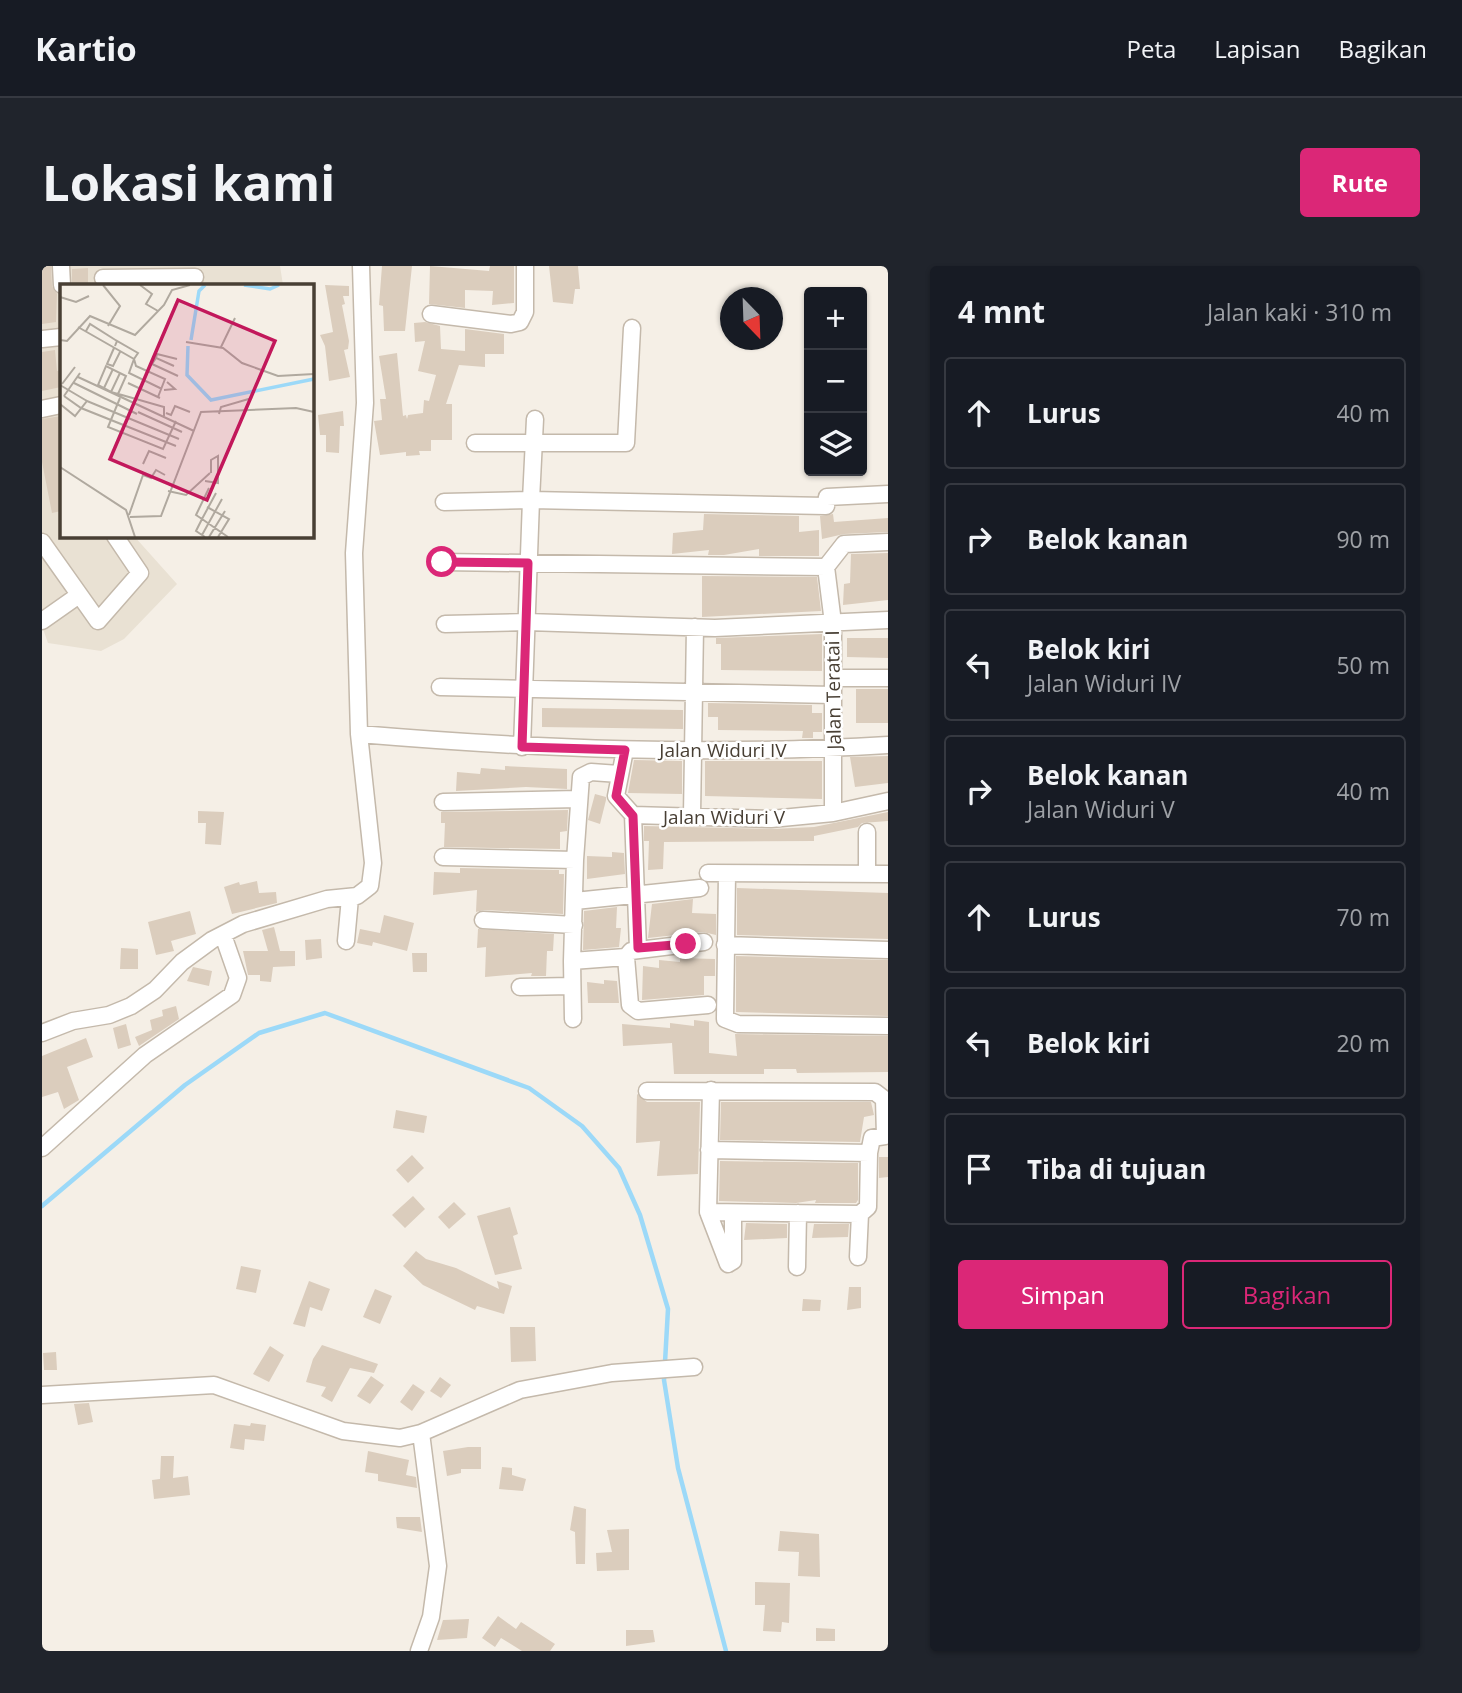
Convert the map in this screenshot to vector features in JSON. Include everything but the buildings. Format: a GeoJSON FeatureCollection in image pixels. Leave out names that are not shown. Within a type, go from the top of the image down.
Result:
{"type":"FeatureCollection","features":[{"type":"Feature","properties":{"kind":"street"},"geometry":{"type":"LineString","coordinates":[[61,266],[62,284]]}},
{"type":"Feature","properties":{"kind":"street"},"geometry":{"type":"LineString","coordinates":[[42,1034],[73,1021],[109,1015],[131,1006],[155,990],[182,962],[223,935],[273,913],[327,899],[350,898],[367,890],[373,874],[359,734],[354,553],[365,403],[361,266]]}},
{"type":"Feature","properties":{"kind":"street"},"geometry":{"type":"LineString","coordinates":[[431,314],[511,324],[520,322],[525,312],[525,266]]}},
{"type":"Feature","properties":{"kind":"street"},"geometry":{"type":"LineString","coordinates":[[103,278],[196,276]]}},
{"type":"Feature","properties":{"kind":"street"},"geometry":{"type":"LineString","coordinates":[[475,443],[626,443],[632,328]]}},
{"type":"Feature","properties":{"kind":"street"},"geometry":{"type":"LineString","coordinates":[[42,339],[60,337]]}},
{"type":"Feature","properties":{"kind":"street"},"geometry":{"type":"LineString","coordinates":[[42,409],[60,405]]}},
{"type":"Feature","properties":{"kind":"street"},"geometry":{"type":"LineString","coordinates":[[522,747],[535,419]]}},
{"type":"Feature","properties":{"kind":"street"},"geometry":{"type":"LineString","coordinates":[[444,502],[531,500],[826,506],[827,497],[888,495]]}},
{"type":"Feature","properties":{"kind":"street"},"geometry":{"type":"LineString","coordinates":[[42,542],[98,621],[141,573],[116,537]]}},
{"type":"Feature","properties":{"kind":"street"},"geometry":{"type":"LineString","coordinates":[[442,562],[826,567],[844,544],[888,542]]}},
{"type":"Feature","properties":{"kind":"street","name":"Jalan Teratai I"},"geometry":{"type":"LineString","coordinates":[[826,567],[833,623],[833,813]]}},
{"type":"Feature","properties":{"kind":"street"},"geometry":{"type":"LineString","coordinates":[[42,621],[79,595]]}},
{"type":"Feature","properties":{"kind":"street"},"geometry":{"type":"LineString","coordinates":[[444,624],[527,622],[715,628],[888,620]]}},
{"type":"Feature","properties":{"kind":"street"},"geometry":{"type":"LineString","coordinates":[[692,816],[695,627]]}},
{"type":"Feature","properties":{"kind":"street"},"geometry":{"type":"LineString","coordinates":[[833,678],[888,678]]}},
{"type":"Feature","properties":{"kind":"street"},"geometry":{"type":"LineString","coordinates":[[440,687],[833,695]]}},
{"type":"Feature","properties":{"kind":"street","name":"Jalan Widuri IV"},"geometry":{"type":"LineString","coordinates":[[359,734],[522,747],[692,752],[888,745]]}},
{"type":"Feature","properties":{"kind":"street"},"geometry":{"type":"LineString","coordinates":[[625,750],[616,796],[633,816],[634,894],[629,1001],[633,1009],[708,1005]]}},
{"type":"Feature","properties":{"kind":"street"},"geometry":{"type":"LineString","coordinates":[[573,1019],[571,986],[578,799],[584,774],[619,774]]}},
{"type":"Feature","properties":{"kind":"street"},"geometry":{"type":"LineString","coordinates":[[443,802],[578,799]]}},
{"type":"Feature","properties":{"kind":"street","name":"Jalan Widuri V"},"geometry":{"type":"LineString","coordinates":[[633,816],[771,820],[833,813],[888,801]]}},
{"type":"Feature","properties":{"kind":"street"},"geometry":{"type":"LineString","coordinates":[[867,832],[867,874]]}},
{"type":"Feature","properties":{"kind":"street"},"geometry":{"type":"LineString","coordinates":[[443,857],[575,860]]}},
{"type":"Feature","properties":{"kind":"street"},"geometry":{"type":"LineString","coordinates":[[575,901],[634,894],[727,874],[888,874]]}},
{"type":"Feature","properties":{"kind":"street"},"geometry":{"type":"LineString","coordinates":[[727,874],[723,1014],[729,1022],[888,1026]]}},
{"type":"Feature","properties":{"kind":"street"},"geometry":{"type":"LineString","coordinates":[[346,941],[350,898]]}},
{"type":"Feature","properties":{"kind":"street"},"geometry":{"type":"LineString","coordinates":[[483,920],[574,925]]}},
{"type":"Feature","properties":{"kind":"street"},"geometry":{"type":"LineString","coordinates":[[42,1148],[145,1055],[232,995],[238,978],[223,935]]}},
{"type":"Feature","properties":{"kind":"street"},"geometry":{"type":"LineString","coordinates":[[572,961],[704,942]]}},
{"type":"Feature","properties":{"kind":"street"},"geometry":{"type":"LineString","coordinates":[[725,945],[888,950]]}},
{"type":"Feature","properties":{"kind":"street"},"geometry":{"type":"LineString","coordinates":[[520,987],[571,986]]}},
{"type":"Feature","properties":{"kind":"street"},"geometry":{"type":"LineString","coordinates":[[712,1090],[708,1212],[728,1264],[733,1261],[733,1213]]}},
{"type":"Feature","properties":{"kind":"street"},"geometry":{"type":"LineString","coordinates":[[647,1091],[875,1092],[884,1099],[886,1136],[873,1138],[869,1153],[868,1207],[860,1214],[708,1212]]}},
{"type":"Feature","properties":{"kind":"street"},"geometry":{"type":"LineString","coordinates":[[709,1150],[869,1153]]}},
{"type":"Feature","properties":{"kind":"street"},"geometry":{"type":"LineString","coordinates":[[797,1266],[798,1213]]}},
{"type":"Feature","properties":{"kind":"street"},"geometry":{"type":"LineString","coordinates":[[858,1257],[860,1214]]}},
{"type":"Feature","properties":{"kind":"street"},"geometry":{"type":"LineString","coordinates":[[42,1395],[214,1385],[343,1431],[382,1438],[421,1433],[520,1390],[612,1373],[691,1367]]}},
{"type":"Feature","properties":{"kind":"street"},"geometry":{"type":"LineString","coordinates":[[419,1651],[433,1605],[438,1566],[421,1433]]}},
{"type":"Feature","properties":{"kind":"shaded area"},"geometry":{"type":"Polygon","coordinates":[[[42,266],[280,266],[283,284],[60,284],[60,537],[135,537],[177,584],[124,639],[101,651],[48,643],[42,626],[42,266]]]}},
{"type":"Feature","properties":{"kind":"waterway"},"geometry":{"type":"LineString","coordinates":[[42,1206],[185,1085],[259,1033],[325,1013],[529,1088],[582,1126],[619,1168],[640,1215],[668,1309],[664,1380],[678,1468],[726,1651]]}},
{"type":"Feature","properties":{"kind":"route"},"geometry":{"type":"LineString","coordinates":[[442,562],[528,563],[522,747],[625,750],[615,789],[620,804],[633,816],[638,948],[686,944]]}}]}
